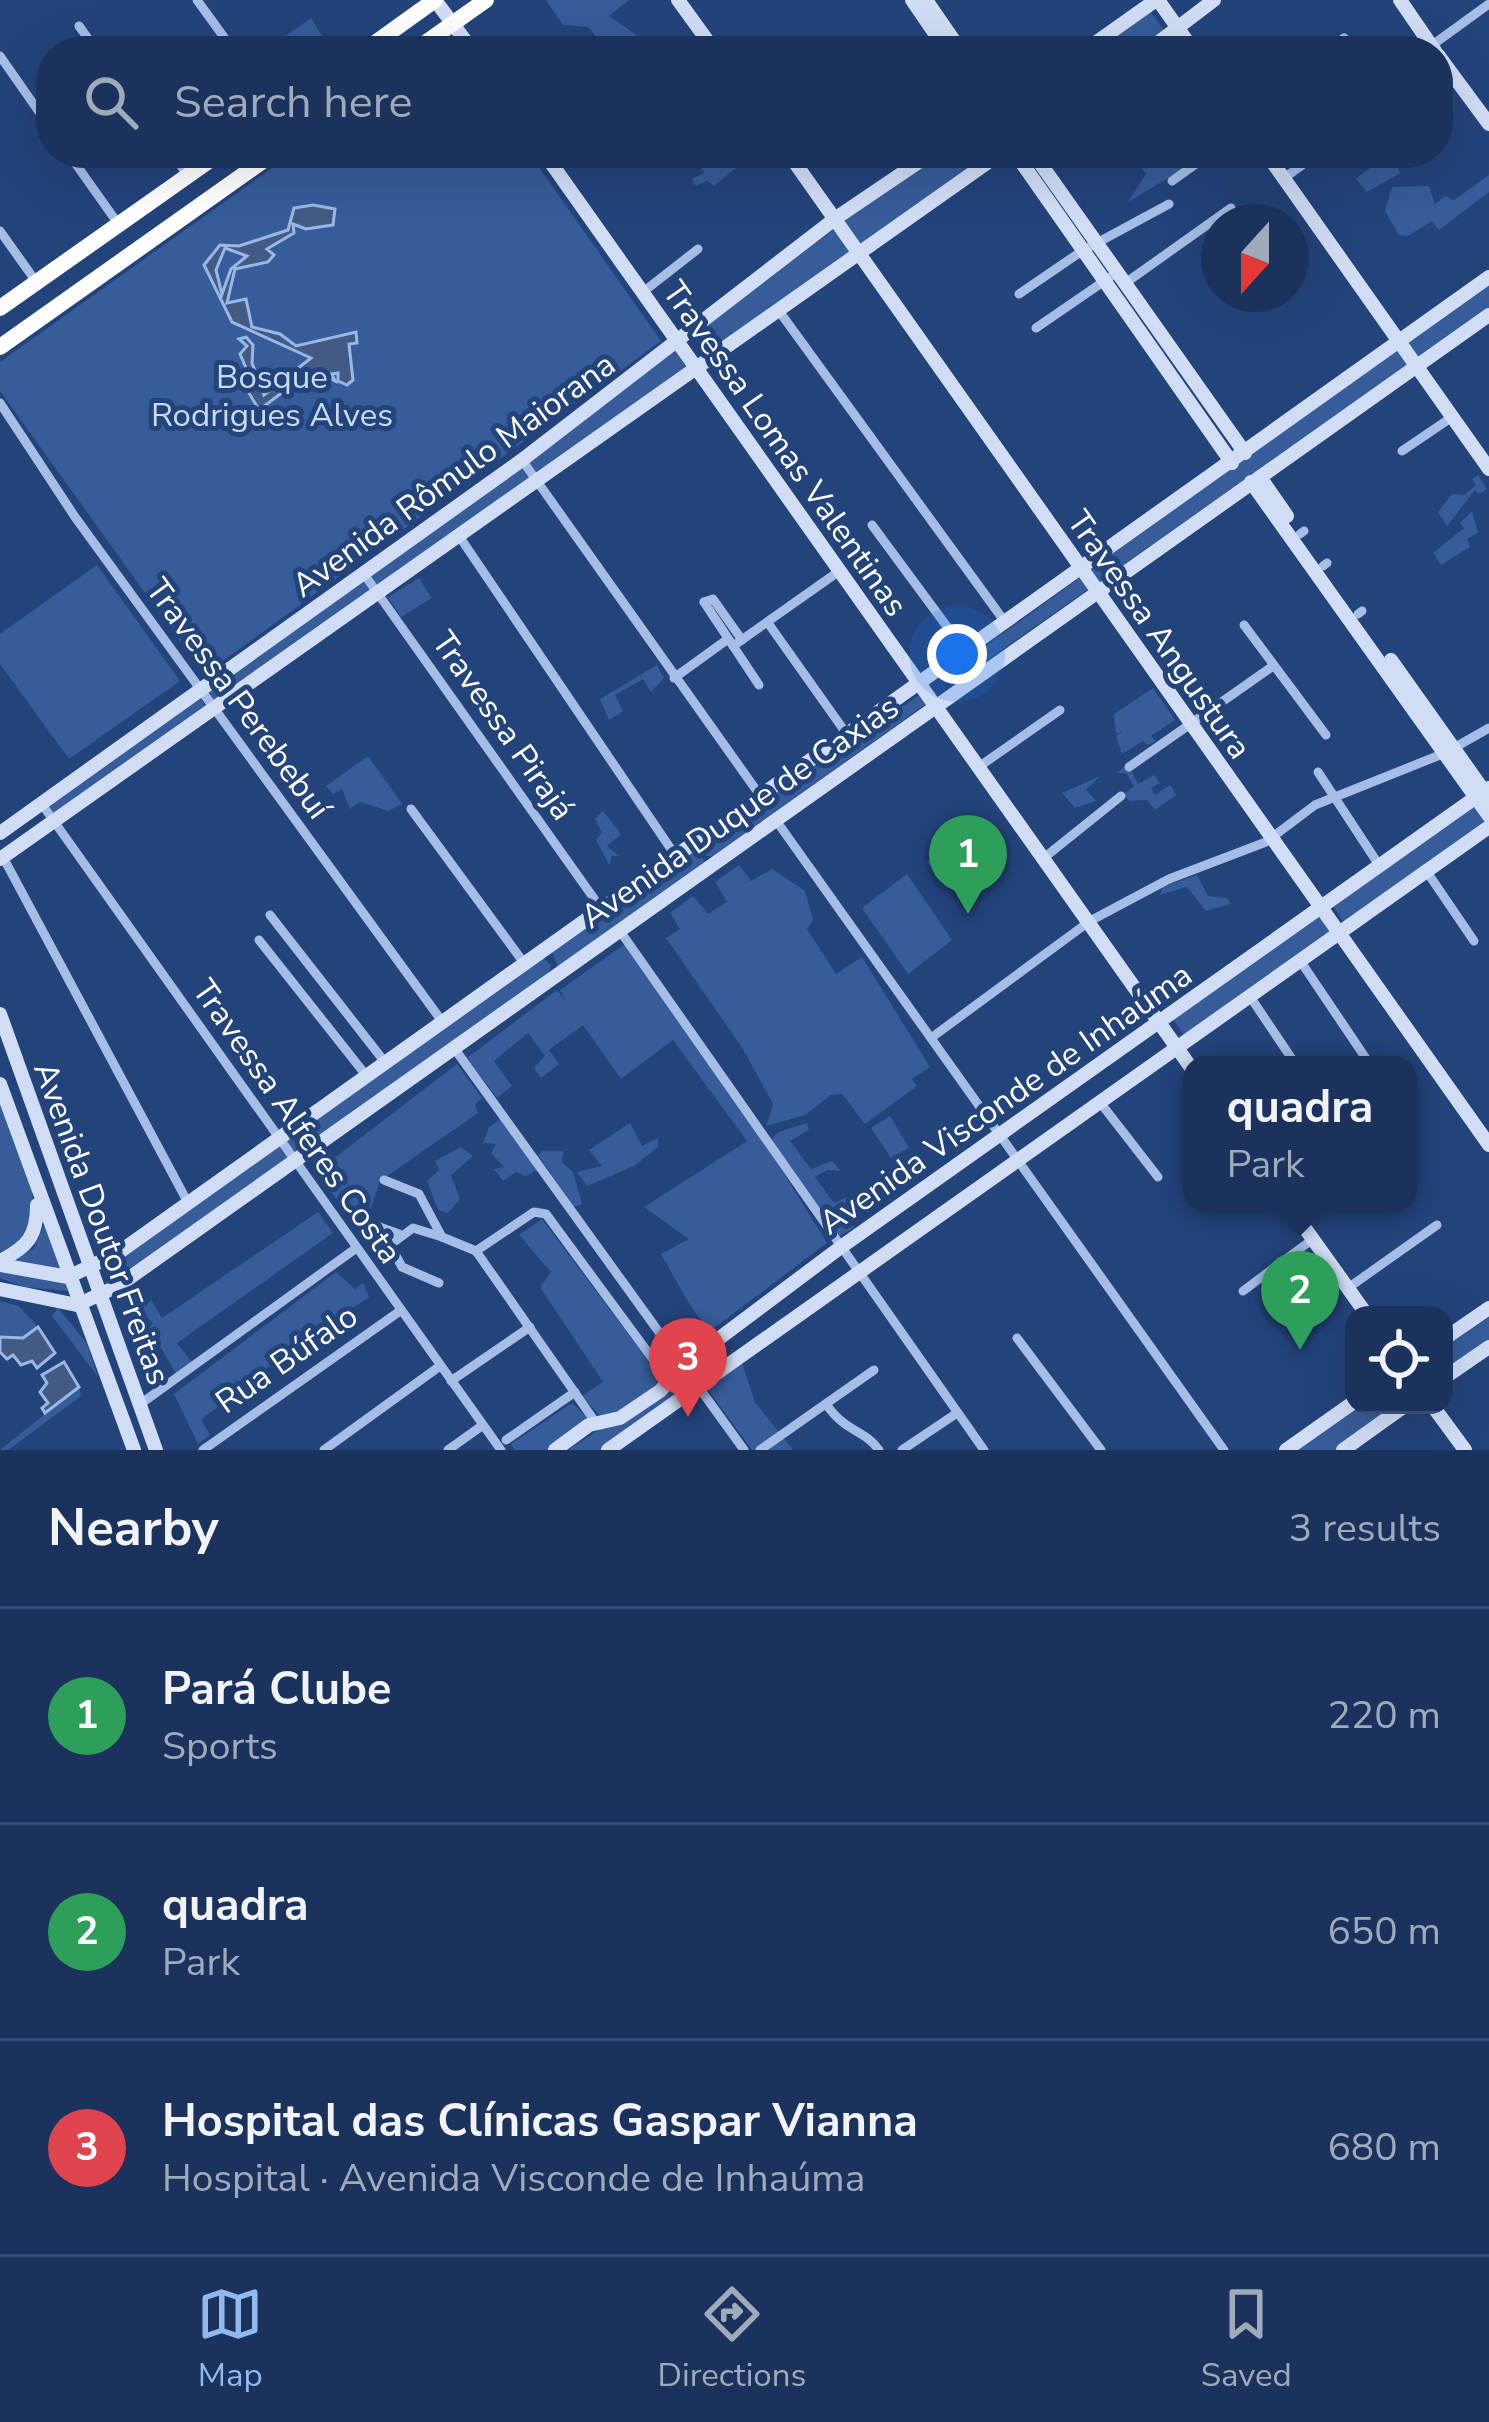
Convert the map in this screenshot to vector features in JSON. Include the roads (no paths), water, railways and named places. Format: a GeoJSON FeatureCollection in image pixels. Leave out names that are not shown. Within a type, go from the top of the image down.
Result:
{"type":"FeatureCollection","features":[{"type":"Feature","properties":{"kind":"highway"},"geometry":{"type":"LineString","coordinates":[[385,36],[435,0]]}},
{"type":"Feature","properties":{"kind":"highway"},"geometry":{"type":"LineString","coordinates":[[436,36],[486,0]]}},
{"type":"Feature","properties":{"kind":"highway"},"geometry":{"type":"LineString","coordinates":[[0,308],[199,168]]}},
{"type":"Feature","properties":{"kind":"highway"},"geometry":{"type":"LineString","coordinates":[[0,347],[253,168]]}},
{"type":"Feature","properties":{"kind":"street"},"geometry":{"type":"LineString","coordinates":[[197,0],[224,36]]}},
{"type":"Feature","properties":{"kind":"street"},"geometry":{"type":"LineString","coordinates":[[435,0],[462,36]]}},
{"type":"Feature","properties":{"kind":"street"},"geometry":{"type":"LineString","coordinates":[[678,0],[704,36]]}},
{"type":"Feature","properties":{"kind":"street"},"geometry":{"type":"LineString","coordinates":[[912,0],[945,36]]}},
{"type":"Feature","properties":{"kind":"street"},"geometry":{"type":"LineString","coordinates":[[926,0],[941,36]]}},
{"type":"Feature","properties":{"kind":"street"},"geometry":{"type":"LineString","coordinates":[[1105,36],[1157,0],[1184,36]]}},
{"type":"Feature","properties":{"kind":"street"},"geometry":{"type":"LineString","coordinates":[[1167,36],[1214,0]]}},
{"type":"Feature","properties":{"kind":"street"},"geometry":{"type":"LineString","coordinates":[[1400,0],[1425,36]]}},
{"type":"Feature","properties":{"kind":"street"},"geometry":{"type":"LineString","coordinates":[[1451,36],[1489,4]]}},
{"type":"Feature","properties":{"kind":"street"},"geometry":{"type":"LineString","coordinates":[[79,26],[86,36]]}},
{"type":"Feature","properties":{"kind":"street"},"geometry":{"type":"LineString","coordinates":[[0,56],[5,73],[36,110]]}},
{"type":"Feature","properties":{"kind":"street"},"geometry":{"type":"LineString","coordinates":[[1453,75],[1489,124]]}},
{"type":"Feature","properties":{"kind":"street"},"geometry":{"type":"LineString","coordinates":[[79,168],[119,225]]}},
{"type":"Feature","properties":{"kind":"street"},"geometry":{"type":"LineString","coordinates":[[182,168],[188,176]]}},
{"type":"Feature","properties":{"kind":"street","name":"Travessa Lomas Valentinas"},"geometry":{"type":"LineString","coordinates":[[555,168],[1183,1056]]}},
{"type":"Feature","properties":{"kind":"street","name":"Travessa Angustura"},"geometry":{"type":"LineString","coordinates":[[799,168],[1489,1144]]}},
{"type":"Feature","properties":{"kind":"street","name":"Avenida Rômulo Maiorana"},"geometry":{"type":"LineString","coordinates":[[0,832],[522,460],[836,218],[910,168]]}},
{"type":"Feature","properties":{"kind":"street","name":"Avenida Rômulo Maiorana"},"geometry":{"type":"LineString","coordinates":[[1,858],[131,773],[211,706],[378,594],[979,168]]}},
{"type":"Feature","properties":{"kind":"street"},"geometry":{"type":"LineString","coordinates":[[1031,168],[1048,186]]}},
{"type":"Feature","properties":{"kind":"street"},"geometry":{"type":"LineString","coordinates":[[1040,168],[1234,461],[1228,482],[1250,482],[1302,532],[1484,794],[1489,817]]}},
{"type":"Feature","properties":{"kind":"street"},"geometry":{"type":"LineString","coordinates":[[1172,181],[1190,168]]}},
{"type":"Feature","properties":{"kind":"street"},"geometry":{"type":"LineString","coordinates":[[1277,168],[1489,469]]}},
{"type":"Feature","properties":{"kind":"street"},"geometry":{"type":"LineString","coordinates":[[1284,178],[1298,168]]}},
{"type":"Feature","properties":{"kind":"street"},"geometry":{"type":"LineString","coordinates":[[1019,294],[1169,205]]}},
{"type":"Feature","properties":{"kind":"street"},"geometry":{"type":"LineString","coordinates":[[1036,328],[1201,226]]}},
{"type":"Feature","properties":{"kind":"street"},"geometry":{"type":"LineString","coordinates":[[0,231],[37,283]]}},
{"type":"Feature","properties":{"kind":"street"},"geometry":{"type":"LineString","coordinates":[[643,292],[698,249]]}},
{"type":"Feature","properties":{"kind":"street","name":"Avenida Duque de Caxias"},"geometry":{"type":"LineString","coordinates":[[68,1277],[118,1253],[186,1199],[1489,277]]}},
{"type":"Feature","properties":{"kind":"street"},"geometry":{"type":"LineString","coordinates":[[779,310],[1004,622]]}},
{"type":"Feature","properties":{"kind":"street","name":"Avenida Duque de Caxias"},"geometry":{"type":"LineString","coordinates":[[77,1305],[99,1298],[294,1162],[1389,382],[1487,319]]}},
{"type":"Feature","properties":{"kind":"street"},"geometry":{"type":"LineString","coordinates":[[1424,321],[1426,339],[1439,349]]}},
{"type":"Feature","properties":{"kind":"street"},"geometry":{"type":"LineString","coordinates":[[1373,358],[1390,365],[1389,382]]}},
{"type":"Feature","properties":{"kind":"street","name":"Travessa Perebebuí"},"geometry":{"type":"LineString","coordinates":[[0,403],[211,706],[441,1020]]}},
{"type":"Feature","properties":{"kind":"street"},"geometry":{"type":"LineString","coordinates":[[1402,451],[1452,417]]}},
{"type":"Feature","properties":{"kind":"street"},"geometry":{"type":"LineString","coordinates":[[522,460],[760,794]]}},
{"type":"Feature","properties":{"kind":"street"},"geometry":{"type":"LineString","coordinates":[[1250,482],[1354,610]]}},
{"type":"Feature","properties":{"kind":"street"},"geometry":{"type":"LineString","coordinates":[[872,525],[964,651]]}},
{"type":"Feature","properties":{"kind":"street"},"geometry":{"type":"LineString","coordinates":[[1135,528],[1154,534],[1149,552]]}},
{"type":"Feature","properties":{"kind":"street"},"geometry":{"type":"LineString","coordinates":[[459,536],[675,855]]}},
{"type":"Feature","properties":{"kind":"street"},"geometry":{"type":"LineString","coordinates":[[674,678],[768,623],[838,572]]}},
{"type":"Feature","properties":{"kind":"street","name":"Travessa Pirajá"},"geometry":{"type":"LineString","coordinates":[[364,574],[600,907]]}},
{"type":"Feature","properties":{"kind":"street"},"geometry":{"type":"LineString","coordinates":[[704,602],[713,598],[759,685]]}},
{"type":"Feature","properties":{"kind":"street"},"geometry":{"type":"LineString","coordinates":[[768,623],[846,733]]}},
{"type":"Feature","properties":{"kind":"street"},"geometry":{"type":"LineString","coordinates":[[1244,625],[1326,735]]}},
{"type":"Feature","properties":{"kind":"street"},"geometry":{"type":"LineString","coordinates":[[946,664],[950,680],[966,682]]}},
{"type":"Feature","properties":{"kind":"street"},"geometry":{"type":"LineString","coordinates":[[1130,767],[1273,666]]}},
{"type":"Feature","properties":{"kind":"street"},"geometry":{"type":"LineString","coordinates":[[894,701],[908,705],[910,723]]}},
{"type":"Feature","properties":{"kind":"street"},"geometry":{"type":"LineString","coordinates":[[980,766],[1060,710]]}},
{"type":"Feature","properties":{"kind":"street"},"geometry":{"type":"LineString","coordinates":[[931,1037],[1090,920],[1270,836],[1334,797],[1450,750],[1489,728]]}},
{"type":"Feature","properties":{"kind":"street"},"geometry":{"type":"LineString","coordinates":[[1318,772],[1379,865]]}},
{"type":"Feature","properties":{"kind":"street","name":"Avenida Visconde de Inhaúma"},"geometry":{"type":"LineString","coordinates":[[555,1450],[596,1423],[620,1418],[841,1247],[1484,794]]}},
{"type":"Feature","properties":{"kind":"street"},"geometry":{"type":"LineString","coordinates":[[1045,857],[1121,796]]}},
{"type":"Feature","properties":{"kind":"street","name":"Travessa Alferes Costa"},"geometry":{"type":"LineString","coordinates":[[40,803],[355,1249],[483,1425],[504,1445]]}},
{"type":"Feature","properties":{"kind":"street"},"geometry":{"type":"LineString","coordinates":[[411,809],[524,963]]}},
{"type":"Feature","properties":{"kind":"street"},"geometry":{"type":"LineString","coordinates":[[775,819],[1224,1450]]}},
{"type":"Feature","properties":{"kind":"street","name":"Avenida Visconde de Inhaúma"},"geometry":{"type":"LineString","coordinates":[[608,1450],[1489,827]]}},
{"type":"Feature","properties":{"kind":"street"},"geometry":{"type":"LineString","coordinates":[[698,839],[701,856],[715,861]]}},
{"type":"Feature","properties":{"kind":"street"},"geometry":{"type":"LineString","coordinates":[[1,858],[186,1199]]}},
{"type":"Feature","properties":{"kind":"street"},"geometry":{"type":"LineString","coordinates":[[1425,869],[1474,940]]}},
{"type":"Feature","properties":{"kind":"street"},"geometry":{"type":"LineString","coordinates":[[270,915],[385,1061]]}},
{"type":"Feature","properties":{"kind":"street"},"geometry":{"type":"LineString","coordinates":[[620,931],[984,1450]]}},
{"type":"Feature","properties":{"kind":"street"},"geometry":{"type":"LineString","coordinates":[[259,940],[365,1074]]}},
{"type":"Feature","properties":{"kind":"street"},"geometry":{"type":"LineString","coordinates":[[537,953],[553,959],[552,976]]}},
{"type":"Feature","properties":{"kind":"street"},"geometry":{"type":"LineString","coordinates":[[1299,958],[1364,1056]]}},
{"type":"Feature","properties":{"kind":"street"},"geometry":{"type":"LineString","coordinates":[[1249,995],[1290,1056]]}},
{"type":"Feature","properties":{"kind":"street","name":"Avenida Doutor Freitas"},"geometry":{"type":"LineString","coordinates":[[0,1014],[156,1450]]}},
{"type":"Feature","properties":{"kind":"street"},"geometry":{"type":"LineString","coordinates":[[454,1048],[744,1450]]}},
{"type":"Feature","properties":{"kind":"street","name":"Avenida Doutor Freitas"},"geometry":{"type":"LineString","coordinates":[[0,1084],[77,1305],[134,1450]]}},
{"type":"Feature","properties":{"kind":"street"},"geometry":{"type":"LineString","coordinates":[[1099,1101],[1158,1177]]}},
{"type":"Feature","properties":{"kind":"street"},"geometry":{"type":"LineString","coordinates":[[384,1180],[419,1194],[442,1237]]}},
{"type":"Feature","properties":{"kind":"street"},"geometry":{"type":"LineString","coordinates":[[0,1263],[33,1237],[36,1188]]}},
{"type":"Feature","properties":{"kind":"street"},"geometry":{"type":"LineString","coordinates":[[476,1251],[535,1212],[547,1214],[669,1381]]}},
{"type":"Feature","properties":{"kind":"street"},"geometry":{"type":"LineString","coordinates":[[1294,1212],[1361,1306]]}},
{"type":"Feature","properties":{"kind":"street"},"geometry":{"type":"LineString","coordinates":[[363,1221],[399,1234]]}},
{"type":"Feature","properties":{"kind":"street"},"geometry":{"type":"LineString","coordinates":[[1348,1288],[1437,1226]]}},
{"type":"Feature","properties":{"kind":"street"},"geometry":{"type":"LineString","coordinates":[[439,1283],[402,1267],[390,1246],[399,1234],[413,1228],[476,1251],[596,1423]]}},
{"type":"Feature","properties":{"kind":"street"},"geometry":{"type":"LineString","coordinates":[[1243,1292],[1313,1239]]}},
{"type":"Feature","properties":{"kind":"street"},"geometry":{"type":"LineString","coordinates":[[139,1406],[355,1249]]}},
{"type":"Feature","properties":{"kind":"street"},"geometry":{"type":"LineString","coordinates":[[118,1253],[118,1268],[138,1271]]}},
{"type":"Feature","properties":{"kind":"street"},"geometry":{"type":"LineString","coordinates":[[0,1263],[68,1277]]}},
{"type":"Feature","properties":{"kind":"street"},"geometry":{"type":"LineString","coordinates":[[0,1289],[77,1305]]}},
{"type":"Feature","properties":{"kind":"street"},"geometry":{"type":"LineString","coordinates":[[27,1294],[43,1307]]}},
{"type":"Feature","properties":{"kind":"street"},"geometry":{"type":"LineString","coordinates":[[1453,1334],[1488,1309]]}},
{"type":"Feature","properties":{"kind":"street","name":"Rua Búfalo"},"geometry":{"type":"LineString","coordinates":[[203,1450],[400,1311]]}},
{"type":"Feature","properties":{"kind":"street"},"geometry":{"type":"LineString","coordinates":[[451,1381],[530,1327]]}},
{"type":"Feature","properties":{"kind":"street"},"geometry":{"type":"LineString","coordinates":[[1016,1338],[1101,1450]]}},
{"type":"Feature","properties":{"kind":"street"},"geometry":{"type":"LineString","coordinates":[[1453,1372],[1489,1347]]}},
{"type":"Feature","properties":{"kind":"street"},"geometry":{"type":"LineString","coordinates":[[324,1450],[440,1366]]}},
{"type":"Feature","properties":{"kind":"street"},"geometry":{"type":"LineString","coordinates":[[760,1450],[874,1370]]}},
{"type":"Feature","properties":{"kind":"street"},"geometry":{"type":"LineString","coordinates":[[504,1445],[575,1392]]}},
{"type":"Feature","properties":{"kind":"street"},"geometry":{"type":"LineString","coordinates":[[826,1404],[842,1428],[871,1439],[878,1450]]}},
{"type":"Feature","properties":{"kind":"street"},"geometry":{"type":"LineString","coordinates":[[1286,1450],[1345,1408]]}},
{"type":"Feature","properties":{"kind":"street"},"geometry":{"type":"LineString","coordinates":[[902,1450],[957,1412]]}},
{"type":"Feature","properties":{"kind":"street"},"geometry":{"type":"LineString","coordinates":[[1343,1450],[1393,1414]]}},
{"type":"Feature","properties":{"kind":"street"},"geometry":{"type":"LineString","coordinates":[[1439,1414],[1465,1450]]}},
{"type":"Feature","properties":{"kind":"street"},"geometry":{"type":"LineString","coordinates":[[448,1450],[483,1425]]}},
{"type":"Feature","properties":{"kind":"place","name":"Pará Clube"},"geometry":{"type":"Point","coordinates":[968,914]}},
{"type":"Feature","properties":{"kind":"place","name":"quadra"},"geometry":{"type":"Point","coordinates":[1300,1350]}},
{"type":"Feature","properties":{"kind":"place","name":"Hospital das Clínicas Gaspar Vianna"},"geometry":{"type":"Point","coordinates":[688,1417]}},
{"type":"Feature","properties":{"kind":"park label","name":"Bosque Rodrigues Alves"},"geometry":{"type":"Point","coordinates":[272,395]}}]}
